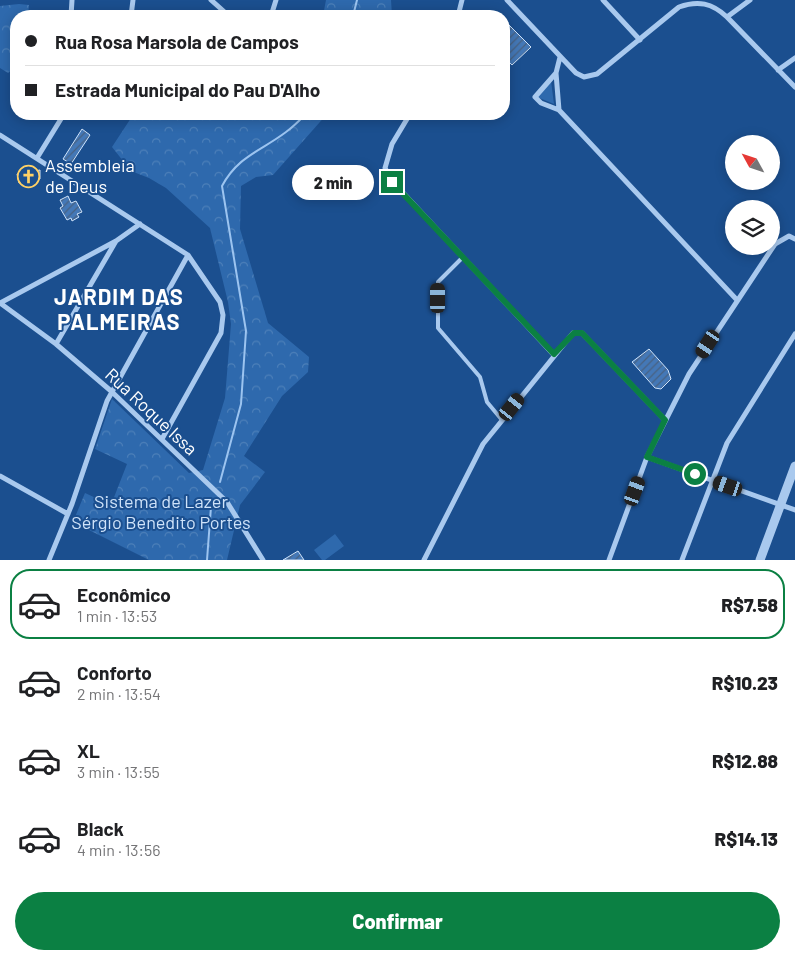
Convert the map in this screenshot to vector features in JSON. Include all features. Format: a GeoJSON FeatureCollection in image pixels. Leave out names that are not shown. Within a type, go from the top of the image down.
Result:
{"type":"FeatureCollection","features":[{"type":"Feature","properties":{"kind":"street"},"geometry":{"type":"LineString","coordinates":[[211,0],[222,10]]}},
{"type":"Feature","properties":{"kind":"street"},"geometry":{"type":"LineString","coordinates":[[508,0],[576,73],[587,77],[597,74],[679,7],[688,2],[698,1],[711,4],[727,17],[795,87]]}},
{"type":"Feature","properties":{"kind":"street"},"geometry":{"type":"LineString","coordinates":[[603,0],[640,40]]}},
{"type":"Feature","properties":{"kind":"street"},"geometry":{"type":"LineString","coordinates":[[727,17],[750,0]]}},
{"type":"Feature","properties":{"kind":"street"},"geometry":{"type":"LineString","coordinates":[[559,110],[556,72],[560,57]]}},
{"type":"Feature","properties":{"kind":"street"},"geometry":{"type":"LineString","coordinates":[[778,70],[795,58]]}},
{"type":"Feature","properties":{"kind":"street"},"geometry":{"type":"LineString","coordinates":[[556,72],[536,97],[541,103],[559,110],[737,300]]}},
{"type":"Feature","properties":{"kind":"street"},"geometry":{"type":"LineString","coordinates":[[37,158],[60,120]]}},
{"type":"Feature","properties":{"kind":"street"},"geometry":{"type":"LineString","coordinates":[[406,120],[392,144],[385,168],[400,192],[554,354]]}},
{"type":"Feature","properties":{"kind":"street"},"geometry":{"type":"LineString","coordinates":[[0,135],[188,255],[220,302],[224,322],[221,332],[162,439]]}},
{"type":"Feature","properties":{"kind":"street"},"geometry":{"type":"LineString","coordinates":[[0,303],[116,241],[140,224]]}},
{"type":"Feature","properties":{"kind":"street"},"geometry":{"type":"LineString","coordinates":[[609,560],[647,457],[688,374],[779,240],[790,236],[795,239]]}},
{"type":"Feature","properties":{"kind":"street"},"geometry":{"type":"LineString","coordinates":[[56,344],[116,241]]}},
{"type":"Feature","properties":{"kind":"street"},"geometry":{"type":"LineString","coordinates":[[49,560],[68,514],[111,391],[188,255]]}},
{"type":"Feature","properties":{"kind":"street","name":"Rua Roque Issa"},"geometry":{"type":"LineString","coordinates":[[0,303],[56,344],[111,391],[162,439],[226,502],[263,560]]}},
{"type":"Feature","properties":{"kind":"street"},"geometry":{"type":"LineString","coordinates":[[424,560],[483,444],[570,336],[579,332],[665,420]]}},
{"type":"Feature","properties":{"kind":"street"},"geometry":{"type":"LineString","coordinates":[[682,560],[711,480],[727,443],[795,334]]}},
{"type":"Feature","properties":{"kind":"street"},"geometry":{"type":"LineString","coordinates":[[647,457],[795,510]]}},
{"type":"Feature","properties":{"kind":"street"},"geometry":{"type":"LineString","coordinates":[[760,560],[795,466]]}},
{"type":"Feature","properties":{"kind":"street"},"geometry":{"type":"LineString","coordinates":[[1,478],[68,514]]}},
{"type":"Feature","properties":{"kind":"lane"},"geometry":{"type":"LineString","coordinates":[[462,258],[438,282],[438,328],[480,377],[487,402],[502,420]]}},
{"type":"Feature","properties":{"kind":"green space"},"geometry":{"type":"Polygon","coordinates":[[[326,0],[391,0],[392,10],[324,10],[326,0]]]}},
{"type":"Feature","properties":{"kind":"green space"},"geometry":{"type":"Polygon","coordinates":[[[29,5],[29,10],[10,10],[10,72],[8,73],[0,68],[0,6],[29,5]]]}},
{"type":"Feature","properties":{"kind":"green space"},"geometry":{"type":"Polygon","coordinates":[[[551,81],[554,104],[537,97],[551,81]]]}},
{"type":"Feature","properties":{"kind":"green space","name":"Sistema de Lazer Sérgio Benedito Portes"},"geometry":{"type":"Polygon","coordinates":[[[130,120],[322,120],[273,175],[256,177],[241,186],[240,229],[268,323],[309,357],[308,372],[282,396],[244,456],[265,472],[240,505],[227,560],[149,560],[73,522],[85,493],[111,505],[127,464],[95,449],[112,399],[189,473],[203,470],[225,398],[231,324],[228,302],[210,228],[166,188],[149,178],[131,171],[112,147],[130,120]]]}},
{"type":"Feature","properties":{"kind":"green space"},"geometry":{"type":"Polygon","coordinates":[[[335,534],[344,546],[325,560],[322,560],[314,550],[335,534]]]}},
{"type":"Feature","properties":{"kind":"building"},"geometry":{"type":"Polygon","coordinates":[[[510,26],[531,47],[512,65],[510,63],[510,26]]]}},
{"type":"Feature","properties":{"kind":"building"},"geometry":{"type":"Polygon","coordinates":[[[82,129],[90,135],[71,164],[63,159],[82,129]]]}},
{"type":"Feature","properties":{"kind":"building","name":"Assembleia de Deus"},"geometry":{"type":"Polygon","coordinates":[[[40,170],[40,179],[19,183],[17,174],[40,170]]]}},
{"type":"Feature","properties":{"kind":"building"},"geometry":{"type":"Polygon","coordinates":[[[68,196],[71,203],[76,201],[82,212],[77,214],[79,217],[72,221],[71,218],[67,220],[60,208],[63,206],[60,200],[68,196]]]}},
{"type":"Feature","properties":{"kind":"building"},"geometry":{"type":"Polygon","coordinates":[[[649,349],[668,370],[671,379],[661,389],[655,388],[632,362],[649,349]]]}},
{"type":"Feature","properties":{"kind":"building"},"geometry":{"type":"Polygon","coordinates":[[[298,551],[304,560],[283,560],[298,551]]]}},
{"type":"Feature","properties":{"kind":"waterway"},"geometry":{"type":"LineString","coordinates":[[354,10],[357,0]]}},
{"type":"Feature","properties":{"kind":"waterway"},"geometry":{"type":"LineString","coordinates":[[220,482],[241,404],[246,331],[222,186],[228,176],[243,161],[277,139],[300,120]]}},
{"type":"Feature","properties":{"kind":"waterway"},"geometry":{"type":"LineString","coordinates":[[207,560],[211,507]]}},
{"type":"Feature","properties":{"kind":"place","name":"Assembleia de Deus"},"geometry":{"type":"Point","coordinates":[29,176]}},
{"type":"Feature","properties":{"kind":"district","name":"JARDIM DAS PALMEIRAS"},"geometry":{"type":"Point","coordinates":[119,310]}},
{"type":"Feature","properties":{"kind":"route"},"geometry":{"type":"LineString","coordinates":[[392,182],[554,354],[574,333],[582,333],[665,420],[647,457],[695,474]]}}]}
